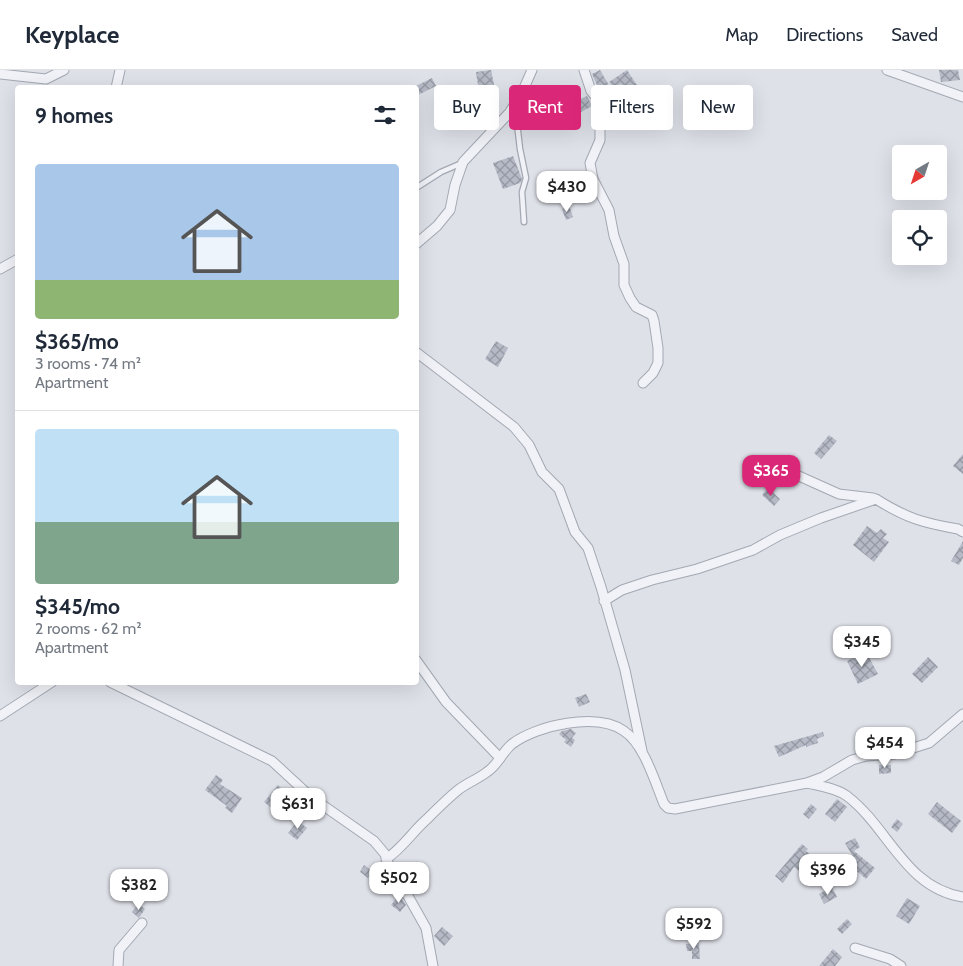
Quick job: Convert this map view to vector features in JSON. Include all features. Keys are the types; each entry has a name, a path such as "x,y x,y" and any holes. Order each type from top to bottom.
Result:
{"street":[{"path":"0,74 46,79 64,70"},
{"path":"117,85 120,70"},
{"path":"525,85 532,70"},
{"path":"584,70 591,91 600,102 600,140 590,163 593,179 609,210 614,236 624,264 624,285 636,307 652,315 654,321 658,363 653,373 643,383"},
{"path":"886,70 963,97"},
{"path":"419,241 437,226 450,210 455,185 463,162 493,132 509,112"},
{"path":"0,269 15,261"},
{"path":"419,354 514,427 529,445 542,472 559,489 575,532 588,548 625,670 642,752 664,804 670,809 806,783 823,777 852,760 866,756 894,754 929,743 963,714"},
{"path":"790,472 839,494 876,499 900,514 924,524 958,529 963,532"},
{"path":"604,600 622,590 644,582 697,569 753,550 780,535 821,518 876,499"},
{"path":"419,664 446,702 500,758"},
{"path":"0,716 47,685"},
{"path":"116,685 272,761 311,797 374,841 386,858 393,877 408,896 426,928 433,966"},
{"path":"386,858 394,853 405,840 458,790 487,772 511,745 523,738 571,722 591,720 606,722 625,731 642,752"},
{"path":"806,783 845,795 858,806 890,847 925,882 942,892 963,897"},
{"path":"118,966 119,950 142,923"},
{"path":"855,948 890,959 901,966"}],"lane":[{"path":"518,130 526,178 522,192 524,222"},
{"path":"419,186 441,172 463,162"}],"building":[{"path":"491,70 494,85 478,85 476,72"},
{"path":"600,70 609,85 597,85 592,74"},
{"path":"627,70 637,85 611,85 609,82"},
{"path":"939,70 958,70 960,80 941,82"},
{"path":"432,78 436,85 419,94 419,85"},
{"path":"587,96 591,107 581,112 581,99"},
{"path":"513,156 522,179 520,183 503,189 493,163"},
{"path":"569,206 573,217 566,220 562,209"},
{"path":"496,341 508,348 498,367 485,359"},
{"path":"829,435 837,441 821,459 814,453"},
{"path":"963,454 963,474 953,466"},
{"path":"768,488 780,499 774,506 762,495"},
{"path":"867,526 877,533 881,529 887,534 883,538 889,542 874,562 853,545"},
{"path":"963,541 963,558 959,565 951,561"},
{"path":"866,652 878,674 858,684 847,661"},
{"path":"928,657 938,667 922,683 912,674"},
{"path":"586,694 590,702 579,707 575,698"},
{"path":"571,729 576,733 572,738 575,740 571,747 564,742 566,740 559,734 562,731"},
{"path":"823,732 824,736 817,739 818,743 806,747 806,745 779,757 774,746"},
{"path":"879,765 891,765 891,773 879,774"},
{"path":"216,775 223,780 220,784 242,798 232,813 225,808 227,806 205,790"},
{"path":"278,785 288,794 274,810 264,802"},
{"path":"837,799 847,807 835,822 825,814"},
{"path":"937,802 961,821 952,833 928,814"},
{"path":"811,804 817,809 809,819 803,814"},
{"path":"897,819 903,824 897,832 891,827"},
{"path":"298,821 307,828 297,840 288,833"},
{"path":"855,838 860,847 854,851 875,868 866,879 852,867 856,862 845,843"},
{"path":"802,844 808,849 806,851 810,854 799,871 794,867 783,883 775,876"},
{"path":"364,865 373,872 368,878 360,872"},
{"path":"832,887 837,897 824,904 819,894"},
{"path":"399,895 406,905 400,912 391,905"},
{"path":"907,898 920,906 909,924 896,916"},
{"path":"138,904 145,909 139,918 132,912"},
{"path":"847,919 852,924 842,934 837,929"},
{"path":"442,927 453,936 444,946 434,936"},
{"path":"699,943 700,959 692,959 692,951 687,951 686,944"},
{"path":"833,949 842,957 835,966 819,966"}]}
